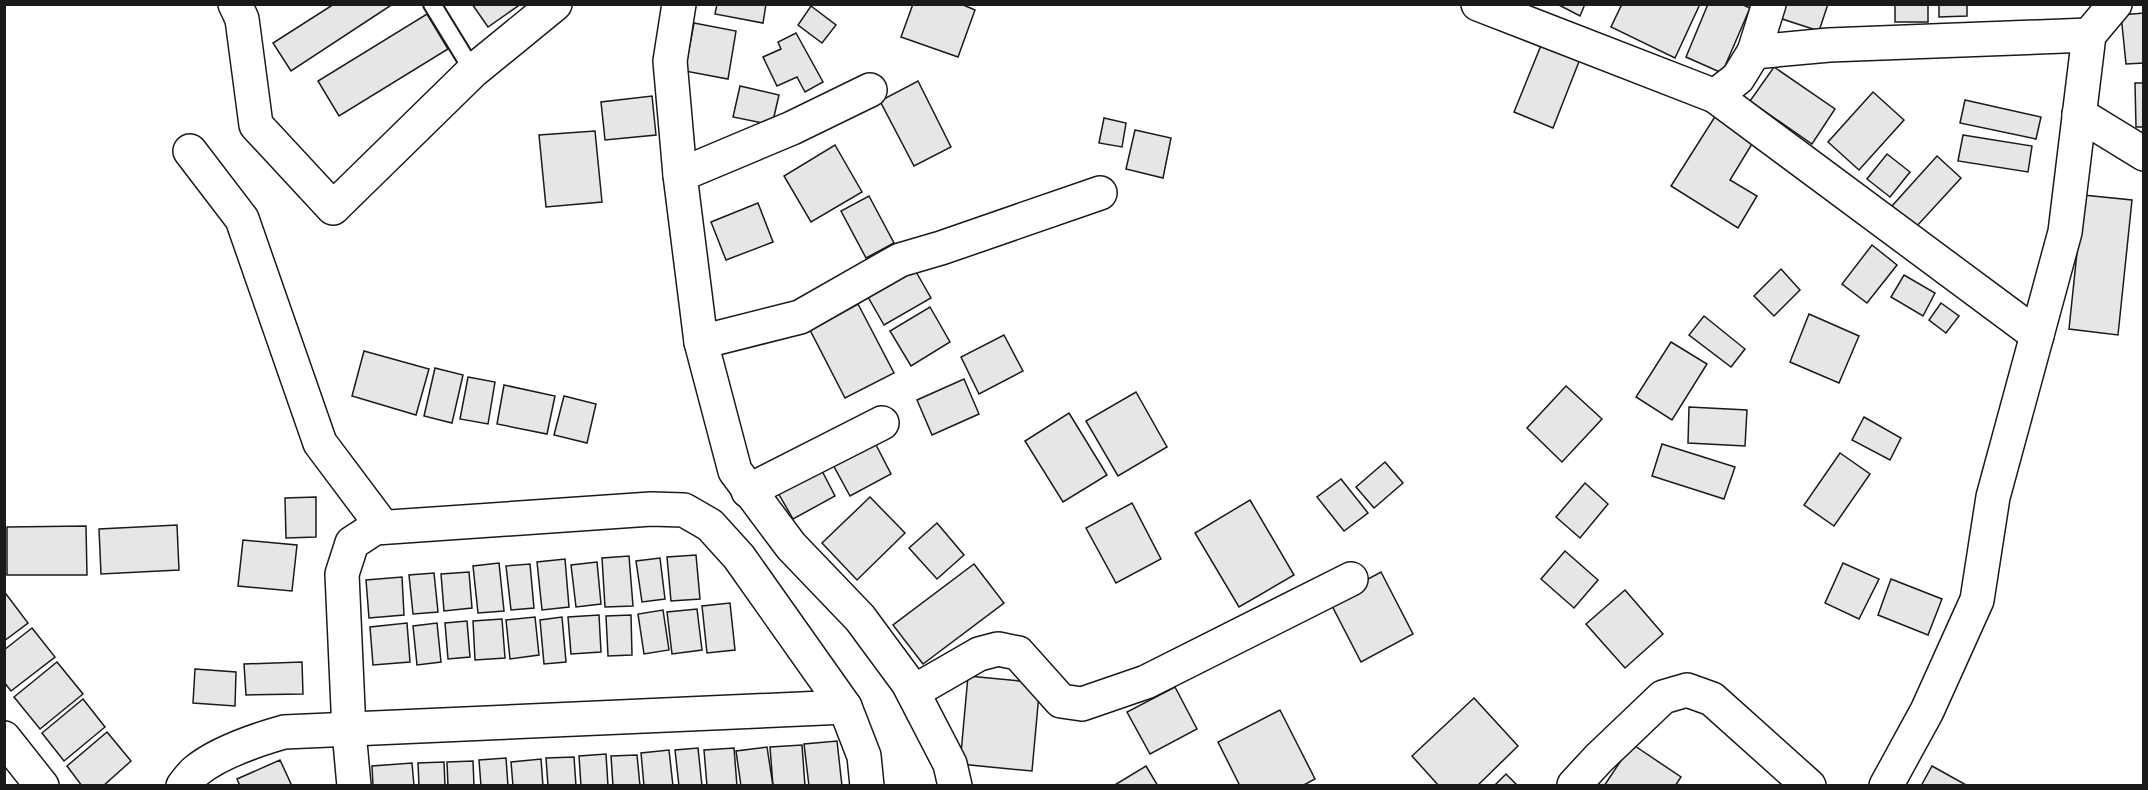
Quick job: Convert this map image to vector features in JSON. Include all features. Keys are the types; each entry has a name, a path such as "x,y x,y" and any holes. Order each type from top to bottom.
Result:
{"street":[{"path":"246,9 256,125 333,208 473,71 555,4"},
{"path":"679,4 670,61 680,175 701,342 735,471 791,546 860,618 908,683 950,764 955,786"},
{"path":"1478,4 1716,96 2037,335"},
{"path":"1716,96 1738,78 1754,52 1769,4"},
{"path":"1886,786 1927,711 1977,600 1993,497 2065,232 2089,35 2115,4"},
{"path":"1754,52 1829,45 2089,35"},
{"path":"680,175 792,128 870,90"},
{"path":"2079,114 2144,154"},
{"path":"190,151 242,219 320,443 382,527"},
{"path":"701,342 800,317 900,260 1100,193"},
{"path":"748,491 882,423"},
{"path":"354,786 349,730 342,574 352,543 375,528 382,527 651,509 684,510 710,525 739,557 845,707 864,756 867,786"},
{"path":"913,692 979,654 998,649 1018,653 1061,700 1082,704 1146,682 1351,579"},
{"path":"1574,785 1662,697 1687,690 1712,699 1809,786"},
{"path":"183,786 196,771 225,754 260,739 284,732 845,707"},
{"path":"4,738 42,786"}],"lane":[{"path":"432,4 473,71"}],"building":[{"path":"334,4 393,4 291,71 273,43"},
{"path":"472,4 517,4 518,6 488,27"},
{"path":"717,4 766,4 763,23 715,14"},
{"path":"913,4 961,4 975,10 958,57 901,37"},
{"path":"1557,4 1585,4 1580,16"},
{"path":"1622,4 1700,4 1675,58 1611,27"},
{"path":"1708,4 1741,4 1750,8 1722,73 1686,57"},
{"path":"1780,4 1828,4 1819,31 1776,17"},
{"path":"1895,4 1928,4 1928,22 1895,22"},
{"path":"1939,4 1967,4 1967,16 1939,17"},
{"path":"811,6 836,25 822,43 798,25"},
{"path":"2144,13 2144,63 2126,64 2121,15"},
{"path":"427,14 448,49 339,116 318,81"},
{"path":"694,23 736,31 728,79 685,71"},
{"path":"796,33 823,82 805,92 797,77 777,86 763,57 781,49 778,42"},
{"path":"1542,43 1580,59 1553,128 1514,112"},
{"path":"1774,67 1835,109 1812,144 1750,101"},
{"path":"918,81 951,147 914,166 880,101"},
{"path":"2135,83 2144,83 2144,127 2136,127"},
{"path":"740,86 779,95 772,125 733,117"},
{"path":"1873,92 1904,120 1859,170 1828,142"},
{"path":"652,96 656,135 605,140 601,102"},
{"path":"1965,100 2041,117 2036,139 1960,123"},
{"path":"1716,115 1755,139 1730,180 1757,196 1738,228 1671,186"},
{"path":"1104,118 1126,123 1122,147 1099,143"},
{"path":"1135,130 1171,138 1163,178 1126,169"},
{"path":"595,131 602,202 546,207 539,135"},
{"path":"1963,135 2032,146 2028,172 1958,161"},
{"path":"835,145 862,192 811,222 784,176"},
{"path":"1887,154 1910,172 1890,197 1867,179"},
{"path":"1937,156 1961,178 1916,227 1892,206"},
{"path":"2083,195 2132,200 2118,335 2069,329"},
{"path":"869,196 894,243 866,258 841,211"},
{"path":"758,203 773,242 726,260 711,222"},
{"path":"1872,245 1897,265 1867,303 1842,284"},
{"path":"1781,269 1800,290 1774,316 1754,296"},
{"path":"915,270 931,298 884,325 868,297"},
{"path":"1904,275 1935,293 1923,316 1891,297"},
{"path":"1941,303 1959,316 1946,333 1929,320"},
{"path":"858,304 894,373 845,398 810,330"},
{"path":"930,307 950,342 911,366 890,331"},
{"path":"1809,314 1859,336 1839,383 1790,362"},
{"path":"1704,316 1745,349 1731,367 1689,335"},
{"path":"1004,335 1023,371 979,394 961,357"},
{"path":"1671,342 1707,364 1672,420 1636,397"},
{"path":"364,351 429,369 416,415 352,396"},
{"path":"435,368 463,375 452,423 424,416"},
{"path":"468,377 495,382 488,424 460,419"},
{"path":"964,379 979,414 932,435 917,400"},
{"path":"504,385 555,396 547,434 497,424"},
{"path":"1566,386 1602,419 1562,462 1527,428"},
{"path":"1136,392 1167,447 1118,476 1086,421"},
{"path":"564,396 596,404 587,443 554,435"},
{"path":"1689,407 1747,410 1745,446 1688,443"},
{"path":"1069,413 1107,475 1063,502 1025,441"},
{"path":"1864,417 1901,438 1890,460 1852,440"},
{"path":"873,439 891,474 850,496 831,461"},
{"path":"1662,444 1735,467 1724,499 1652,476"},
{"path":"1840,453 1870,474 1834,526 1804,505"},
{"path":"1385,462 1403,483 1374,508 1356,487"},
{"path":"820,467 835,496 793,519 777,491"},
{"path":"1341,479 1368,513 1344,531 1317,497"},
{"path":"1585,483 1608,504 1580,538 1556,517"},
{"path":"316,497 316,537 286,538 285,498"},
{"path":"870,497 905,533 857,580 822,543"},
{"path":"1250,500 1294,575 1239,607 1195,533"},
{"path":"1132,503 1161,559 1116,583 1086,528"},
{"path":"937,523 964,555 937,579 909,548"},
{"path":"177,525 179,570 101,574 99,529"},
{"path":"86,526 87,575 7,575 7,527"},
{"path":"243,540 297,545 292,591 238,586"},
{"path":"1565,551 1598,580 1574,608 1541,579"},
{"path":"696,555 700,599 671,601 667,557"},
{"path":"629,556 633,606 605,607 602,558"},
{"path":"660,558 665,599 642,602 636,561"},
{"path":"565,559 569,607 542,610 537,562"},
{"path":"597,562 601,604 576,607 571,565"},
{"path":"499,563 504,611 478,613 473,566"},
{"path":"1843,563 1879,579 1859,619 1825,603"},
{"path":"530,564 534,608 511,610 506,566"},
{"path":"974,564 1004,603 923,664 893,625"},
{"path":"469,572 472,608 444,611 441,574"},
{"path":"1381,572 1413,634 1361,662 1329,600"},
{"path":"434,573 438,612 413,614 409,575"},
{"path":"402,577 404,615 369,618 366,580"},
{"path":"1891,579 1942,599 1928,635 1878,615"},
{"path":"1625,590 1663,634 1625,668 1586,624"},
{"path":"6,594 28,623 4,641 4,595"},
{"path":"730,603 735,650 707,653 702,606"},
{"path":"697,609 702,650 672,654 667,612"},
{"path":"663,610 669,650 644,654 638,614"},
{"path":"599,615 601,652 571,654 568,617"},
{"path":"631,615 632,655 608,656 606,616"},
{"path":"535,617 539,655 510,659 506,620"},
{"path":"562,617 566,662 544,664 540,620"},
{"path":"502,619 505,658 475,660 473,621"},
{"path":"467,621 470,657 448,659 445,623"},
{"path":"407,623 410,662 373,665 370,627"},
{"path":"437,623 441,662 417,665 413,626"},
{"path":"32,628 55,657 11,691 4,682 4,650"},
{"path":"57,662 83,694 40,729 14,697"},
{"path":"302,662 303,694 246,695 244,664"},
{"path":"195,669 236,672 235,706 193,703"},
{"path":"968,676 1040,683 1032,771 960,764"},
{"path":"1175,687 1197,729 1150,754 1127,712"},
{"path":"1474,698 1518,746 1477,786 1439,786 1412,756"},
{"path":"83,699 105,727 64,761 42,733"},
{"path":"1280,710 1315,779 1302,786 1240,786 1218,742"},
{"path":"107,732 131,761 103,786 82,786 67,766"},
{"path":"837,741 842,786 809,786 804,744"},
{"path":"1632,744 1681,777 1675,786 1604,786"},
{"path":"802,745 805,786 773,786 770,747"},
{"path":"767,747 773,786 741,786 736,751"},
{"path":"698,748 702,786 679,786 675,750"},
{"path":"734,748 737,786 707,786 704,750"},
{"path":"669,750 673,786 644,786 641,753"},
{"path":"606,754 608,786 581,786 579,756"},
{"path":"637,755 640,786 613,786 611,756"},
{"path":"574,757 576,786 548,786 546,758"},
{"path":"506,758 508,786 481,786 479,760"},
{"path":"541,759 543,786 513,786 511,762"},
{"path":"280,760 292,786 240,786 237,779"},
{"path":"473,761 474,786 448,786 447,762"},
{"path":"444,762 445,786 419,786 418,763"},
{"path":"412,763 414,786 373,786 372,766"},
{"path":"1146,766 1158,786 1113,786"},
{"path":"1932,766 1968,786 1921,786"},
{"path":"1506,774 1518,786 1494,786"}]}
